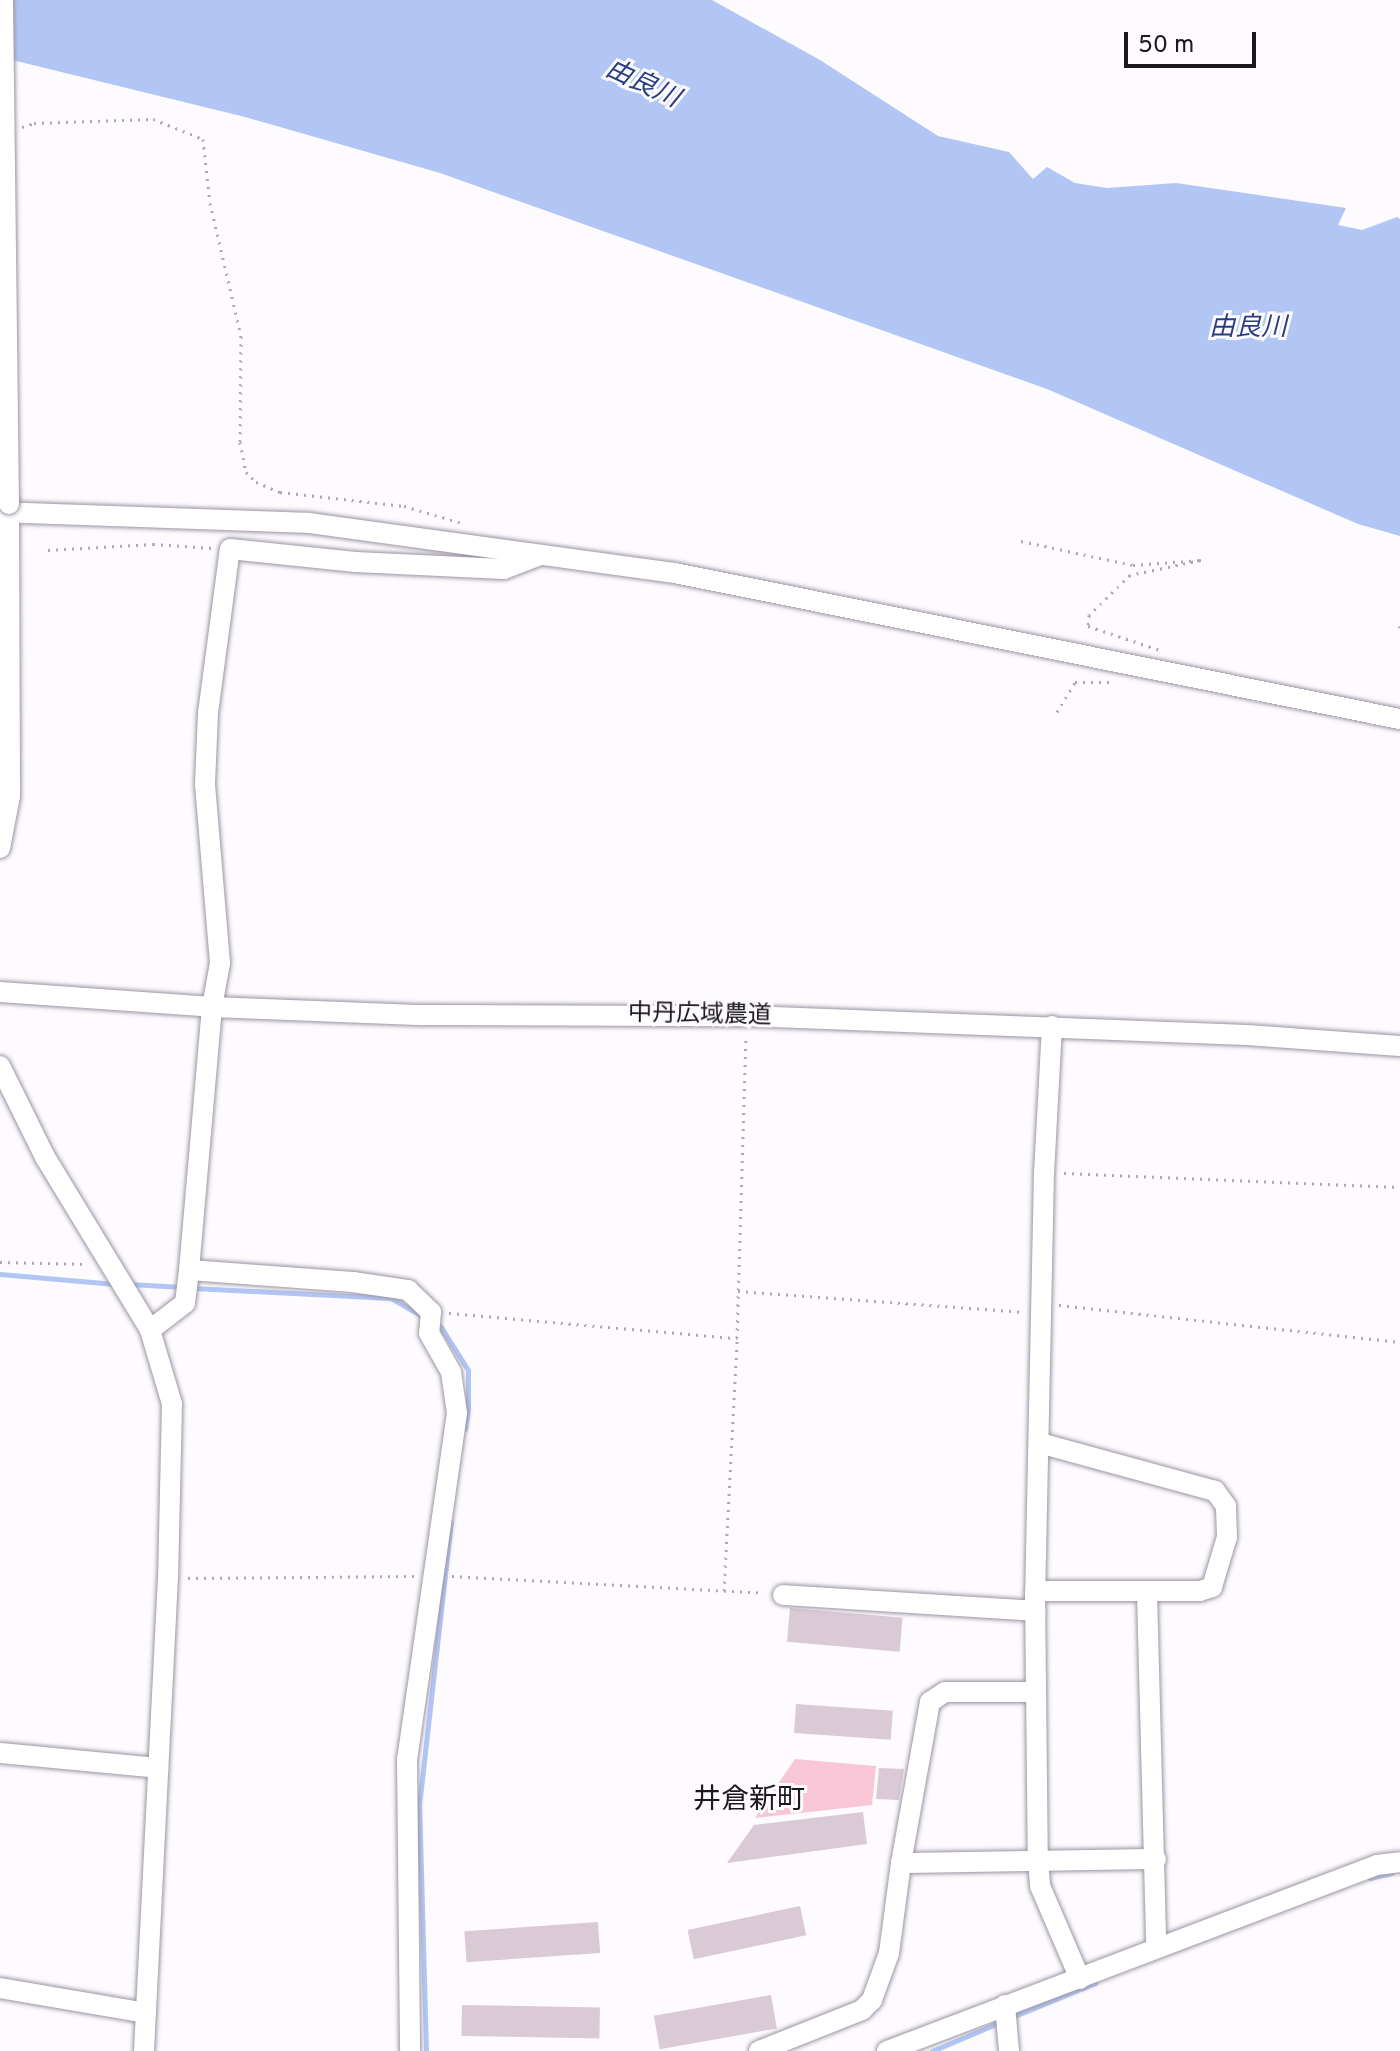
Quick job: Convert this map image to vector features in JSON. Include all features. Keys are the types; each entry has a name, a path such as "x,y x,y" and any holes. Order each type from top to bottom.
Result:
{"street":[{"path":"0,848 10,796 3,0"},
{"path":"6,510 309,523 544,553 675,573 1400,719"},
{"path":"150,1330 185,1303 189,1270 212,1007 220,963 205,784 208,713 230,549 355,562 504,569 544,553"},
{"name":"中丹広域農道","path":"0,992 212,1007 424,1015 747,1016 1052,1026 1400,1046"},
{"path":"1052,1026 1044,1172 1044,1309 1035,1601 1038,1861 1040,1886 1080,1979"},
{"path":"0,1066 45,1157 150,1330 172,1404 168,1577 144,2051"},
{"path":"189,1270 353,1282 408,1290 431,1312 429,1333 451,1372 457,1413 407,1758 410,2051"},
{"path":"783,1595 1035,1601 1200,1591 1212,1587 1227,1537 1226,1506 1222,1496 1040,1443"},
{"path":"1147,1593 1156,1946"},
{"path":"759,2051 862,2010 872,2000 889,1953 901,1863 930,1702 945,1692 1034,1692"},
{"path":"0,1753 158,1768"},
{"path":"901,1863 1156,1859"},
{"path":"887,2051 1080,1979 1156,1946 1377,1865 1400,1862"},
{"path":"0,1988 146,2013"},
{"path":"1005,2005 1009,2051"}],"path":[{"path":"34,123 153,119 203,139 210,203 241,336 240,442 246,472 256,482 280,492 404,506 465,524"},
{"path":"1021,541 1133,565 1201,560 1130,575 1089,615 1088,626 1174,655"},
{"path":"48,550 153,544 230,549"},
{"path":"1057,712 1075,682 1118,683"},
{"path":"724,1591 737,1338 747,1016"},
{"path":"1044,1172 1400,1187"},
{"path":"0,1262 109,1265"},
{"path":"738,1291 1044,1309 1400,1342"},
{"path":"431,1312 737,1338"},
{"path":"168,1577 432,1576 783,1595"}],"shaded area":[{"path":"795,1759 876,1766 872,1805 755,1818"}],"water":[{"name":"由良川","path":"0,0 712,0 820,60 938,136 1009,152 1033,179 1047,167 1075,183 1107,188 1176,183 1346,208 1338,225 1362,230 1397,217 1400,219 1400,536 1358,524 1047,389 440,173 245,117 0,57"}],"building":[{"path":"790,1608 903,1618 900,1652 787,1642"},
{"path":"796,1704 893,1711 891,1740 794,1733"},
{"path":"879,1768 904,1769 899,1800 876,1799"},
{"path":"863,1812 867,1844 727,1863 754,1825"},
{"path":"800,1906 806,1935 694,1959 688,1930"},
{"path":"598,1922 600,1953 466,1962 464,1931"},
{"path":"771,1995 777,2028 660,2049 654,2016"},
{"path":"462,2005 600,2007 599,2038 461,2036"}],"waterway":[{"path":"0,1274 115,1284"},
{"path":"129,1284 183,1287"},
{"path":"193,1288 391,1298 422,1316"},
{"path":"434,1323 441,1327 468,1370 465,1429"},
{"path":"426,2051 419,1806 451,1522"},
{"path":"1370,1878 1391,1873"},
{"path":"1012,2017 1095,1983"},
{"path":"932,2051 1003,2021"}],"district":[{"name":"井倉新町","path":"749,1801"}]}
